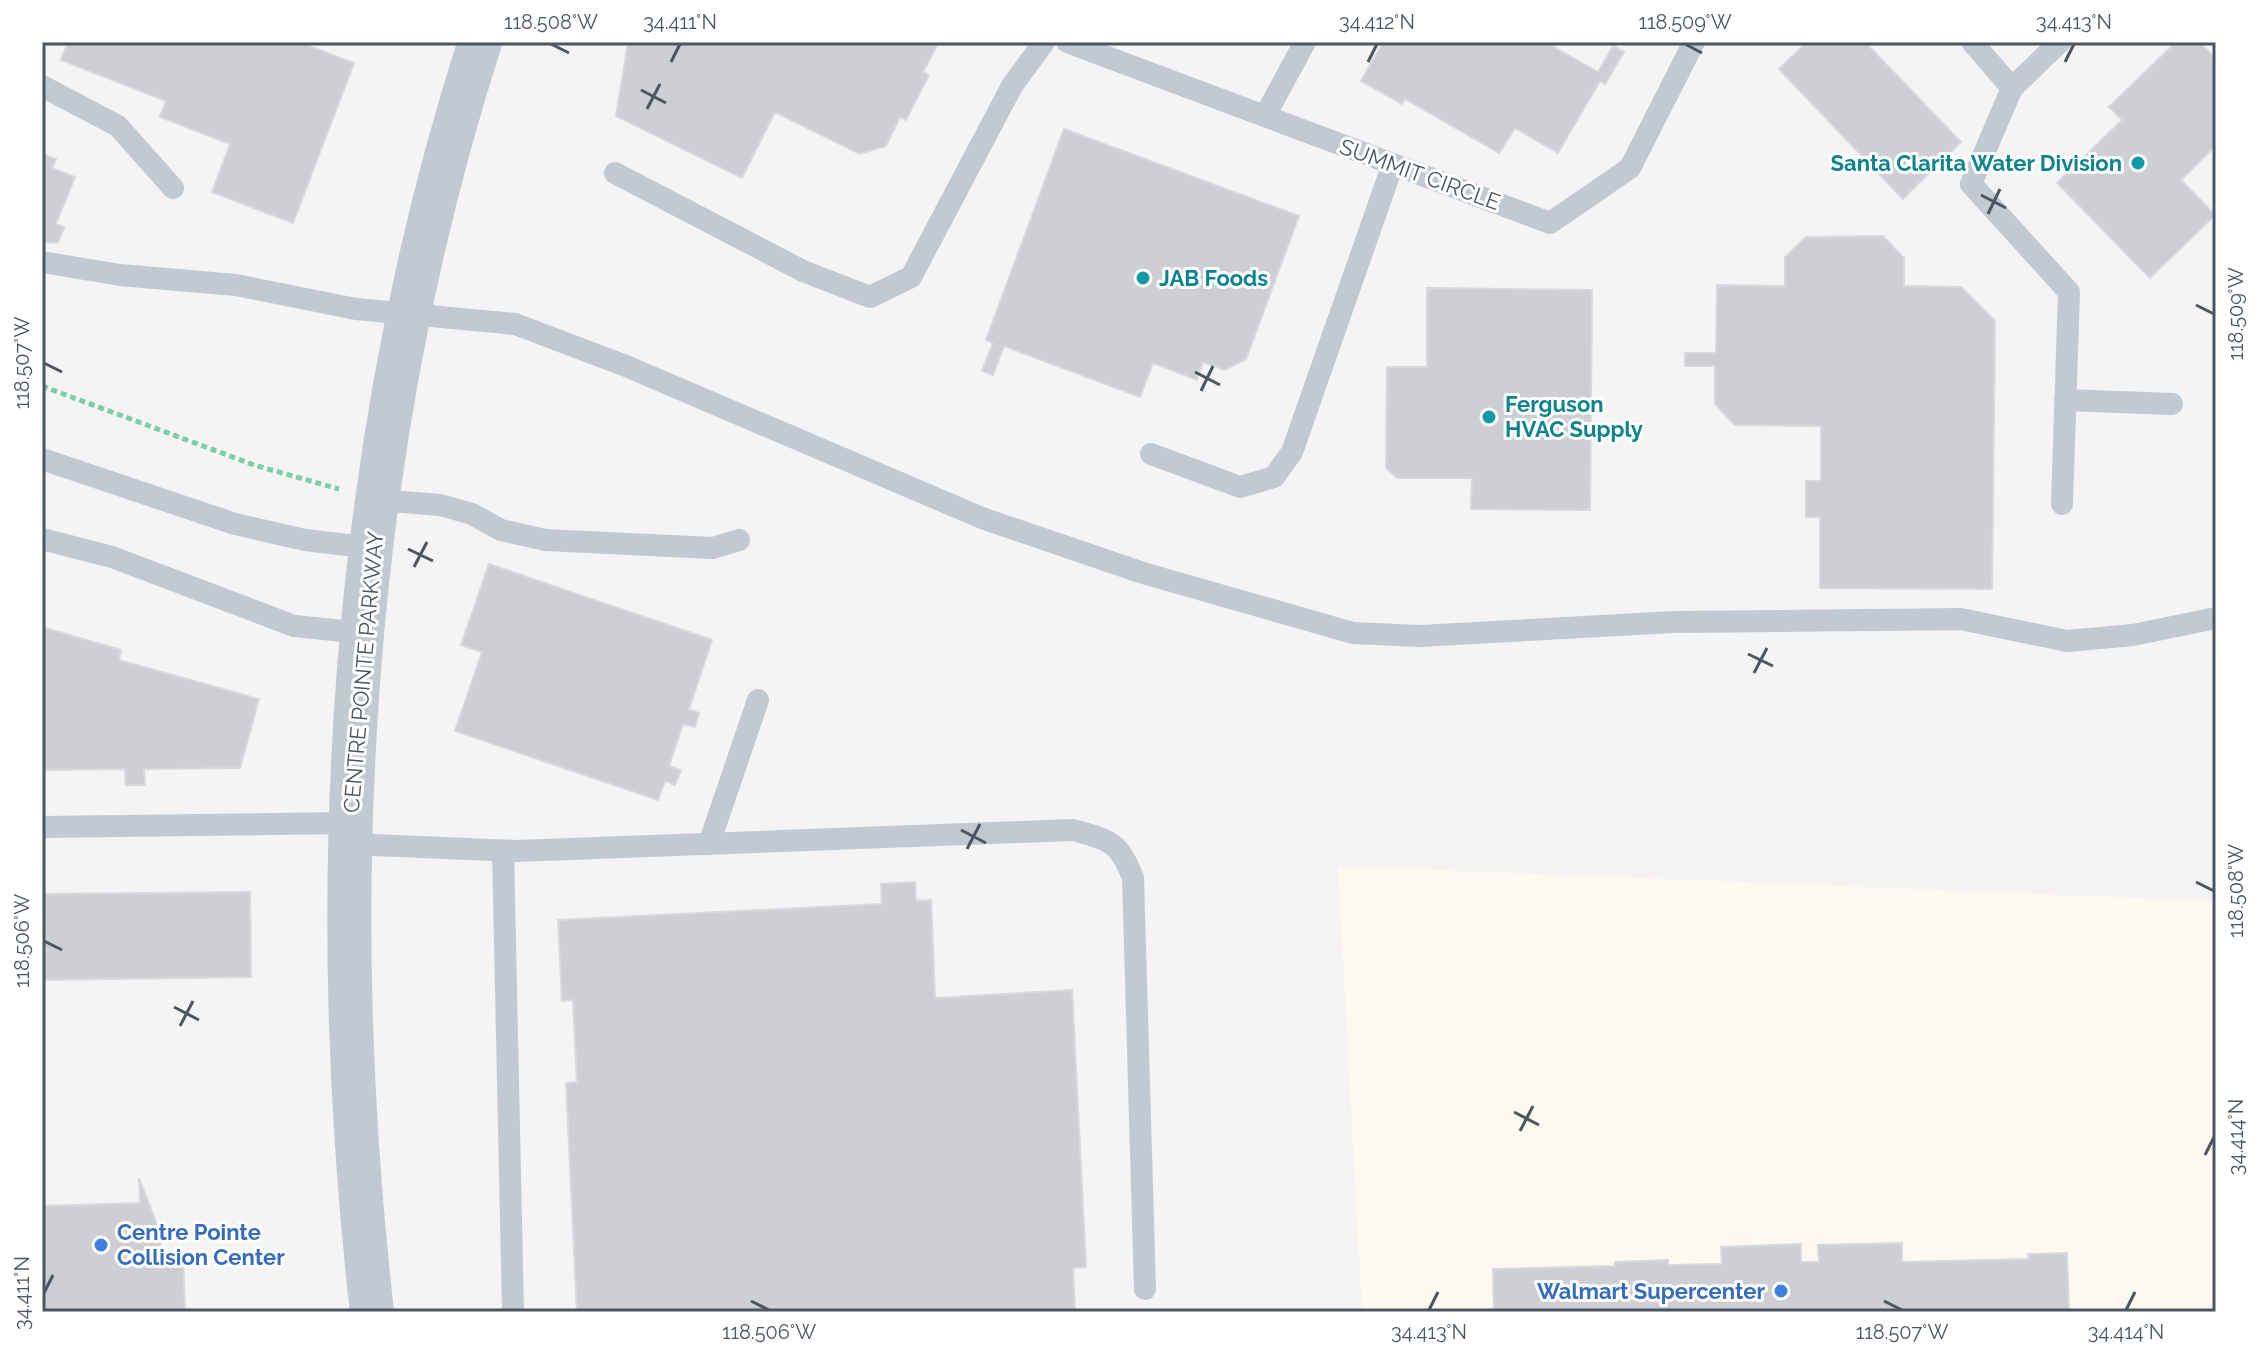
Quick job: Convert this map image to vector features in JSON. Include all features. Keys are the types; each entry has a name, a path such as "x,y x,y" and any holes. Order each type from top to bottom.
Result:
{"street":[{"name":"CENTRE POINTE PARKWAY","path":"372,1312 354,1132 348,978 350,834 363,633 379,500 411,314 434,211 480,42"}],"lane":[{"path":"615,173 803,271 870,297 911,277 1012,86 1044,42"},
{"name":"SUMMIT CIRCLE","path":"1067,42 1550,223 1630,168 1694,42"},
{"path":"1265,116 1305,42"},
{"path":"1972,42 2012,88"},
{"path":"2060,42 2012,88 1971,184 2069,292 2062,504"},
{"path":"42,86 118,126 173,188"},
{"path":"1151,454 1240,487 1274,477 1292,452 1393,164"},
{"path":"42,262 120,275 236,285 356,309 515,324 626,366 982,518 1143,573 1353,633 1420,636 1674,622 1961,619 2067,641 2133,635 2216,618"},
{"path":"2065,400 2172,404"},
{"path":"42,459 235,524 305,540 372,548"},
{"path":"379,500 440,505 472,514 501,530 545,540 713,548 739,540"},
{"path":"42,539 112,557 294,626 363,633"},
{"path":"709,844 758,700"},
{"path":"42,827 350,834 503,851 1073,830 1102,838 1123,852 1133,878 1145,1289"},
{"path":"503,851 513,1312"}],"path":[{"path":"42,386 254,465 379,500"}],"shaded area":[{"path":"1338,866 2216,901 2216,1312 1362,1312"}],"building":[{"path":"62,42 299,42 354,63 293,223 212,192 230,144 160,117 166,101 61,60 67,44"},
{"path":"628,42 938,44 923,72 929,75 906,120 900,117 886,146 860,154 775,112 742,178 616,116"},
{"path":"1383,42 1545,42 1598,72 1613,46 1624,52 1605,84 1600,81 1558,153 1515,128 1499,153 1405,99 1402,104 1361,81"},
{"path":"1807,42 1865,42 1961,142 1903,199 1779,69"},
{"name":"Santa Clarita Water Division","path":"2176,42 2199,42 2216,59 2216,145 2181,180 2215,215 2150,278 2057,183 2122,120 2109,107"},
{"name":"JAB Foods","path":"1064,129 1299,216 1246,359 1225,370 1203,362 1197,380 1153,363 1140,397 1004,346 993,375 982,371 993,343 986,340"},
{"path":"42,154 56,159 52,168 75,177 56,224 64,227 58,243 42,242"},
{"path":"1883,236 1904,258 1904,286 1961,287 1995,321 1992,589 1820,588 1820,517 1806,517 1806,481 1821,481 1821,426 1735,425 1715,404 1715,366 1685,366 1685,353 1716,353 1717,285 1785,286 1785,257 1806,237"},
{"name":"Ferguson HVAC Supply","path":"1427,288 1592,290 1590,510 1471,509 1472,478 1397,478 1386,468 1387,367 1427,367"},
{"path":"489,564 712,640 689,709 699,713 695,727 683,724 669,766 681,770 675,785 665,781 658,800 455,731 482,652 461,645"},
{"path":"42,627 121,650 119,660 259,699 240,768 144,769 145,785 126,785 125,769 42,770"},
{"path":"915,882 916,901 931,900 935,998 1072,990 1086,1267 1073,1268 1075,1312 577,1312 566,1083 577,1082 573,1000 562,1001 558,920 882,904 881,884"},
{"path":"250,892 251,977 42,980 42,894"},
{"name":"Centre Pointe Collision Center","path":"139,1178 161,1235 159,1259 183,1257 185,1312 42,1312 42,1206 140,1203"},
{"name":"Walmart Supercenter","path":"1902,1243 1902,1262 2029,1259 2028,1254 2067,1253 2069,1312 1494,1312 1493,1269 1615,1266 1615,1262 1668,1260 1668,1265 1722,1264 1721,1247 1801,1244 1801,1262 1819,1262 1818,1245"}],"place":[{"name":"Santa Clarita Water Division","path":"2138,163"},
{"name":"JAB Foods","path":"1143,278"},
{"name":"Ferguson HVAC Supply","path":"1489,417"},
{"name":"Centre Pointe Collision Center","path":"101,1245"},
{"name":"Walmart Supercenter","path":"1781,1291"}]}
